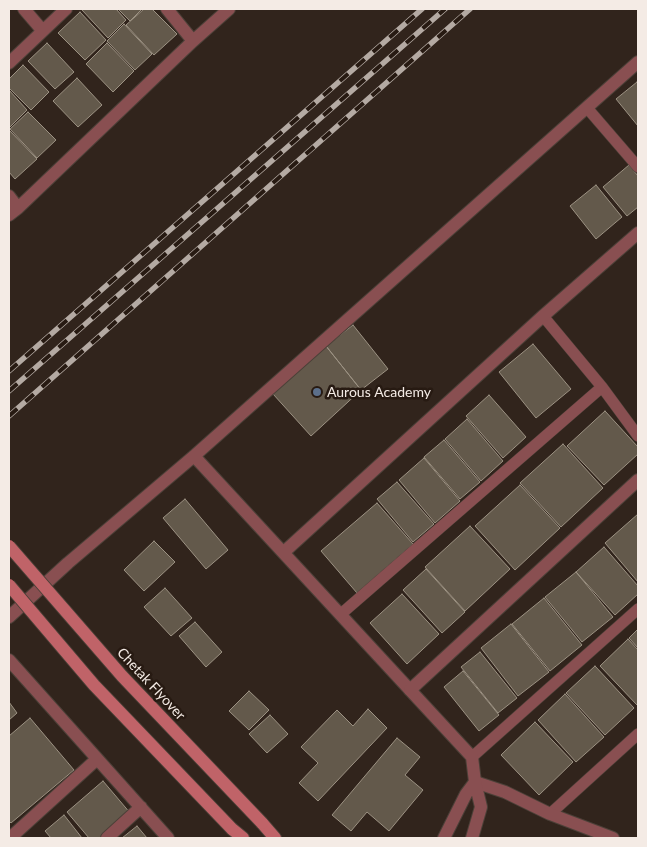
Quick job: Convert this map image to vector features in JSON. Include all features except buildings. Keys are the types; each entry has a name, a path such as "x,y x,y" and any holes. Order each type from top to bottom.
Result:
{"main road":[{"name":"Chetak Flyover","path":"9,546 122,676 275,838"},
{"path":"9,585 94,685 232,829 243,838"}],"street":[{"path":"24,9 42,30"},
{"path":"9,63 66,9"},
{"path":"167,9 193,40"},
{"path":"9,196 14,212 193,40 229,9"},
{"path":"9,617 68,563 194,456 588,109 638,62"},
{"path":"284,552 638,232"},
{"path":"194,456 472,756 475,782 482,808 472,838"},
{"path":"410,690 638,480"},
{"path":"9,660 168,838"},
{"path":"10,838 97,759"},
{"path":"475,782 505,792 550,814 613,838"},
{"path":"444,838 466,794 475,782"},
{"path":"107,838 141,807"}],"lane":[{"path":"588,109 638,167"},
{"path":"543,316 602,387 638,436"},
{"path":"341,614 602,387"},
{"path":"472,756 638,609"},
{"path":"550,814 638,734"}],"railway":[{"path":"9,371 422,9"},
{"path":"9,391 445,9"},
{"path":"9,416 470,9"}],"place":[{"name":"Aurous Academy","path":"317,392"}]}
